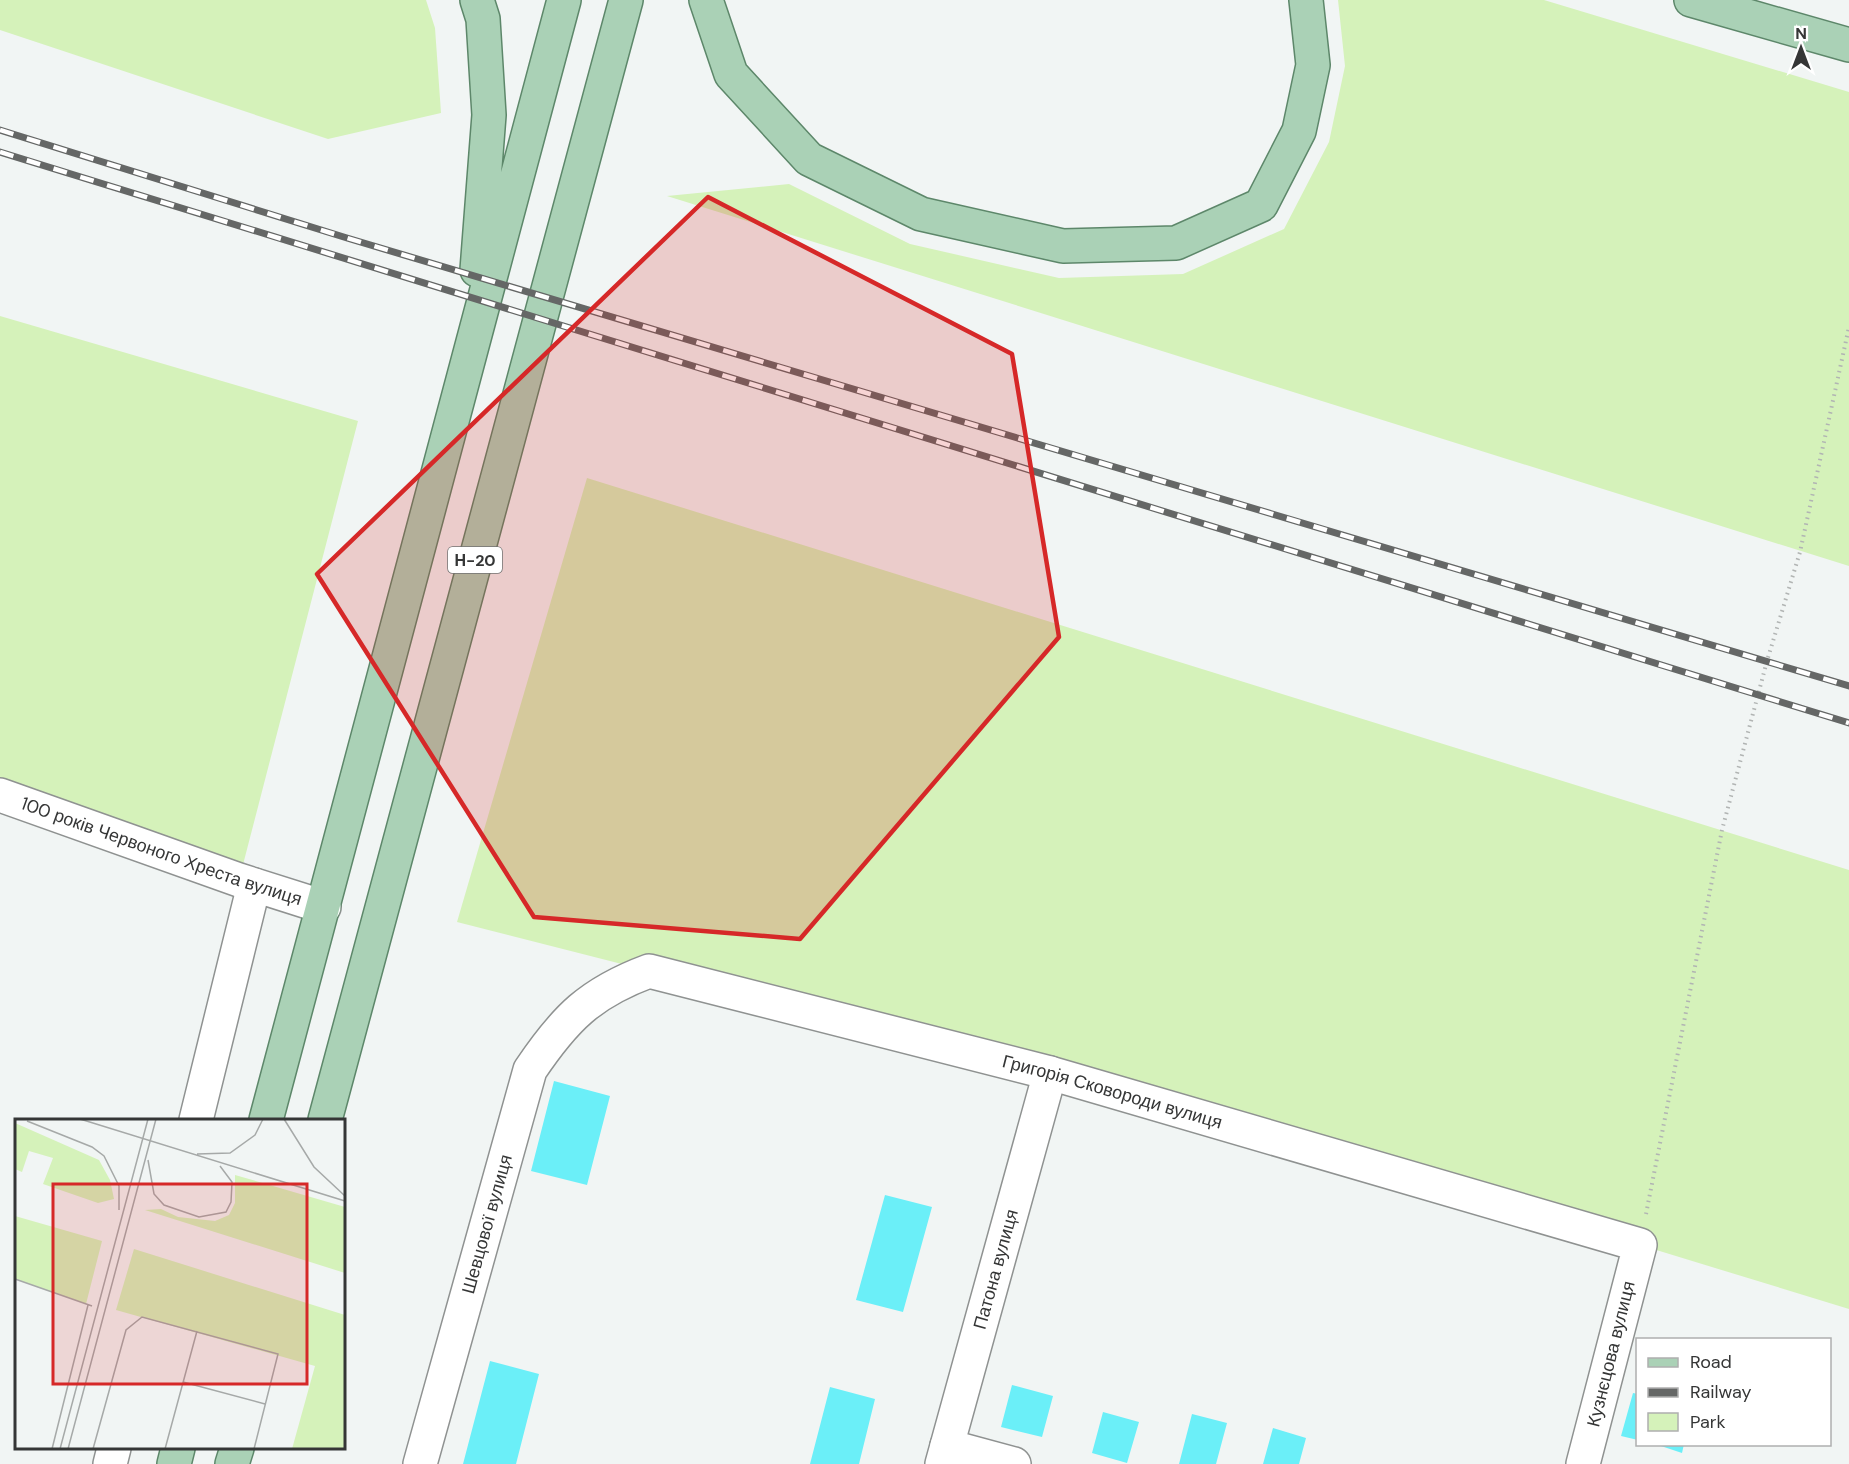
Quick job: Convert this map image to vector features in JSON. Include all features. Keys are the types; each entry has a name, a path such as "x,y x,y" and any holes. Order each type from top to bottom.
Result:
{"main road":[{"path":"470,355 489,115 483,19 477,0"},
{"path":"267,1119 564,0"},
{"name":"Н-20","path":"325,1119 626,0"},
{"path":"706,0 731,74 809,159 921,214 1063,246 1176,243 1261,205 1299,131 1313,64 1306,0"},
{"path":"1691,0 1849,45"},
{"path":"174,1464 178,1449"},
{"path":"232,1464 237,1449"}],"street":[{"name":"100 років Червоного Хреста вулиця","path":"0,795 254,885 324,907"},
{"path":"195,1119 254,885"},
{"name":"Григорія Сковороди вулиця","path":"587,1004 614,984 650,971 1050,1073 1640,1245"},
{"name":"Шевцової вулиця","path":"420,1464 530,1070 555,1033 587,1004"},
{"name":"Патона вулиця","path":"944,1455 1050,1073"},
{"name":"Кузнєцова вулиця","path":"1583,1464 1640,1245"},
{"path":"110,1464 114,1449"},
{"path":"944,1455 1014,1464"}],"path":[{"path":"1640,1245 1722,830 1767,661 1800,552 1849,327"}],"highlighted area":[{"path":"708,197 1012,354 1059,637 800,939 534,917 317,574"}],"green space":[{"path":"0,0 426,0 435,28 441,113 328,139 0,30"},
{"path":"1338,0 1544,0 1849,92 1849,566 667,196 789,184 910,244 1059,278 1183,274 1284,229 1329,142 1345,66"},
{"path":"0,316 358,421 239,880 0,795"},
{"path":"587,478 1849,870 1849,1309 1640,1245 1050,1073 457,922"}],"building":[{"path":"554,1081 610,1096 587,1185 531,1171"},
{"path":"885,1195 932,1207 903,1312 856,1300"},
{"path":"490,1361 539,1374 516,1464 463,1464"},
{"path":"1012,1385 1053,1396 1042,1437 1001,1427"},
{"path":"830,1387 875,1399 859,1464 810,1464"},
{"path":"1633,1393 1636,1394 1636,1440 1621,1436"},
{"path":"1103,1412 1139,1422 1127,1463 1092,1453"},
{"path":"1192,1414 1227,1423 1216,1464 1179,1464"},
{"path":"1273,1428 1306,1438 1299,1464 1263,1464"},
{"path":"1661,1446 1684,1446 1682,1453"}],"railway":[{"path":"0,130 347,238 1849,686"},
{"path":"0,152 1849,723"}]}
